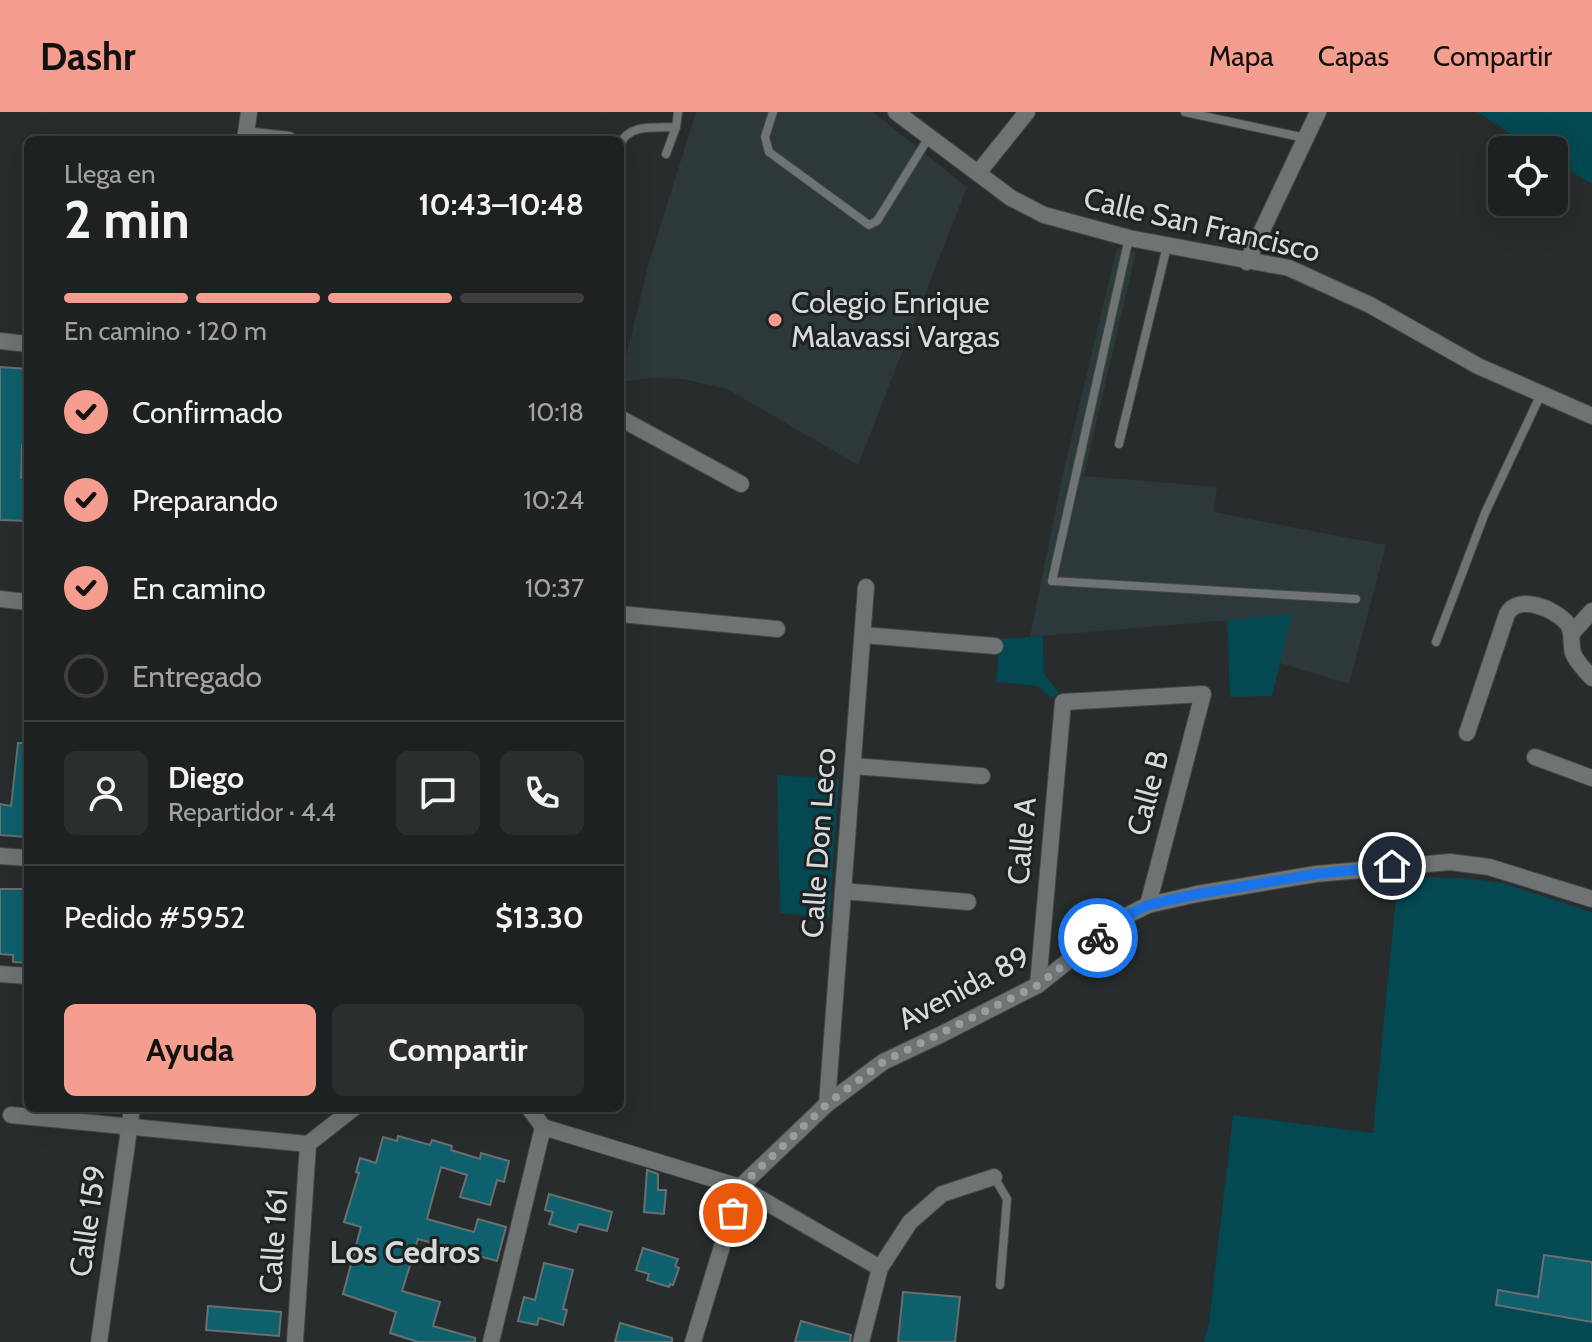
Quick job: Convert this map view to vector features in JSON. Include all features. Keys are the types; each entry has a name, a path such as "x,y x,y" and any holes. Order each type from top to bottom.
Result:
{"street":[{"name":"Calle San Francisco","path":"896,112 1011,198 1044,215 1129,238 1289,268 1370,305 1478,366 1592,416"},
{"path":"978,173 1027,112"},
{"path":"1247,262 1318,112"},
{"path":"244,113 246,136"},
{"path":"0,341 24,344"},
{"path":"624,420 741,484"},
{"name":"Calle Don Leco","path":"827,1104 866,587"},
{"path":"0,599 24,602"},
{"path":"1467,733 1511,607 1518,603 1539,607 1568,624 1574,655 1592,678"},
{"path":"1572,633 1592,611"},
{"path":"624,614 777,629"},
{"path":"863,635 995,646"},
{"name":"Calle A","path":"1038,985 1063,702 1203,694"},
{"name":"Calle B","path":"1148,905 1203,694"},
{"path":"1535,757 1592,778"},
{"path":"853,766 982,776"},
{"path":"0,856 24,858"},
{"name":"Avenida 89","path":"740,1187 827,1104 883,1062 1038,985 1122,918 1148,905 1316,874 1450,862 1489,867 1592,899"},
{"path":"843,891 968,902"},
{"path":"0,974 24,976"},
{"name":"Calle 159","path":"99,1342 131,1112"},
{"path":"11,1115 129,1129 308,1144 349,1112"},
{"path":"532,1112 543,1127 740,1187 880,1268"},
{"path":"491,1342 543,1127"},
{"name":"Calle 161","path":"295,1342 308,1144"},
{"path":"861,1342 880,1268 910,1222 942,1194 994,1177"},
{"path":"693,1342 740,1187"}],"lane":[{"path":"666,154 678,112"},
{"path":"773,112 765,137 769,152 869,225 877,221 929,137"},
{"path":"1185,112 1305,138"},
{"path":"624,136 635,129 676,127"},
{"path":"1129,238 1052,581 1356,599"},
{"path":"1119,444 1167,246"},
{"path":"1436,642 1485,513 1541,394"},
{"path":"994,1177 1007,1199 1000,1285"}],"shaded area":[{"name":"Colegio Enrique Malavassi Vargas","path":"696,112 873,112 967,187 858,465 727,389 683,379 624,381 624,365 649,262"},
{"path":"1477,112 1592,112 1592,184 1568,170 1568,136 1514,136"},
{"path":"1117,248 1136,252 1084,476 1217,487 1214,512 1386,545 1349,684 1280,663 1291,615 1030,637 1064,469"},
{"path":"1292,614 1272,696 1230,697 1227,620"},
{"path":"1043,636 1044,674 1059,693 1051,698 1038,686 996,682 1000,639"},
{"path":"777,775 839,779 829,918 780,913"},
{"path":"1398,877 1463,878 1502,883 1592,912 1592,1342 1204,1342 1209,1323 1233,1115 1373,1133"}],"building":[{"path":"0,367 24,369 21,478 24,478 24,521 0,520"},
{"path":"18,743 24,743 24,837 0,835 0,804 11,806"},
{"path":"0,889 24,889 24,963 13,962 13,955 0,954"},
{"path":"398,1136 430,1145 432,1140 480,1159 481,1153 509,1161 504,1182 497,1180 490,1205 460,1197 467,1175 441,1167 427,1219 474,1232 478,1219 506,1227 497,1261 418,1239 402,1291 440,1302 433,1326 475,1338 475,1342 418,1342 390,1333 396,1312 343,1294 361,1227 344,1222 359,1173 356,1172 360,1158 376,1163 383,1137 397,1141"},
{"path":"647,1170 658,1174 658,1190 666,1190 664,1214 644,1212"},
{"path":"549,1194 612,1212 607,1231 579,1224 576,1232 549,1224 553,1212 545,1210"},
{"path":"643,1248 678,1259 675,1266 679,1268 673,1285 669,1287 647,1280 649,1274 636,1270"},
{"path":"1544,1255 1592,1262 1592,1322 1496,1305 1498,1290 1538,1297"},
{"path":"544,1263 573,1270 563,1309 567,1310 563,1325 539,1318 537,1325 518,1321 524,1297 535,1300"},
{"path":"903,1292 960,1297 955,1342 898,1342"},
{"path":"208,1306 281,1312 279,1336 206,1330"},
{"path":"801,1321 851,1335 850,1342 795,1342"},
{"path":"620,1323 672,1338 672,1342 615,1342"}],"way so far":[{"path":"733,1213 740,1187 827,1104 883,1062 1038,985 1098,938"}],"place":[{"name":"Colegio Enrique Malavassi Vargas","path":"775,320"}],"district":[{"name":"Los Cedros","path":"405,1252"}],"route":[{"path":"1098,938 1122,918 1148,905 1316,874 1392,866"}]}
